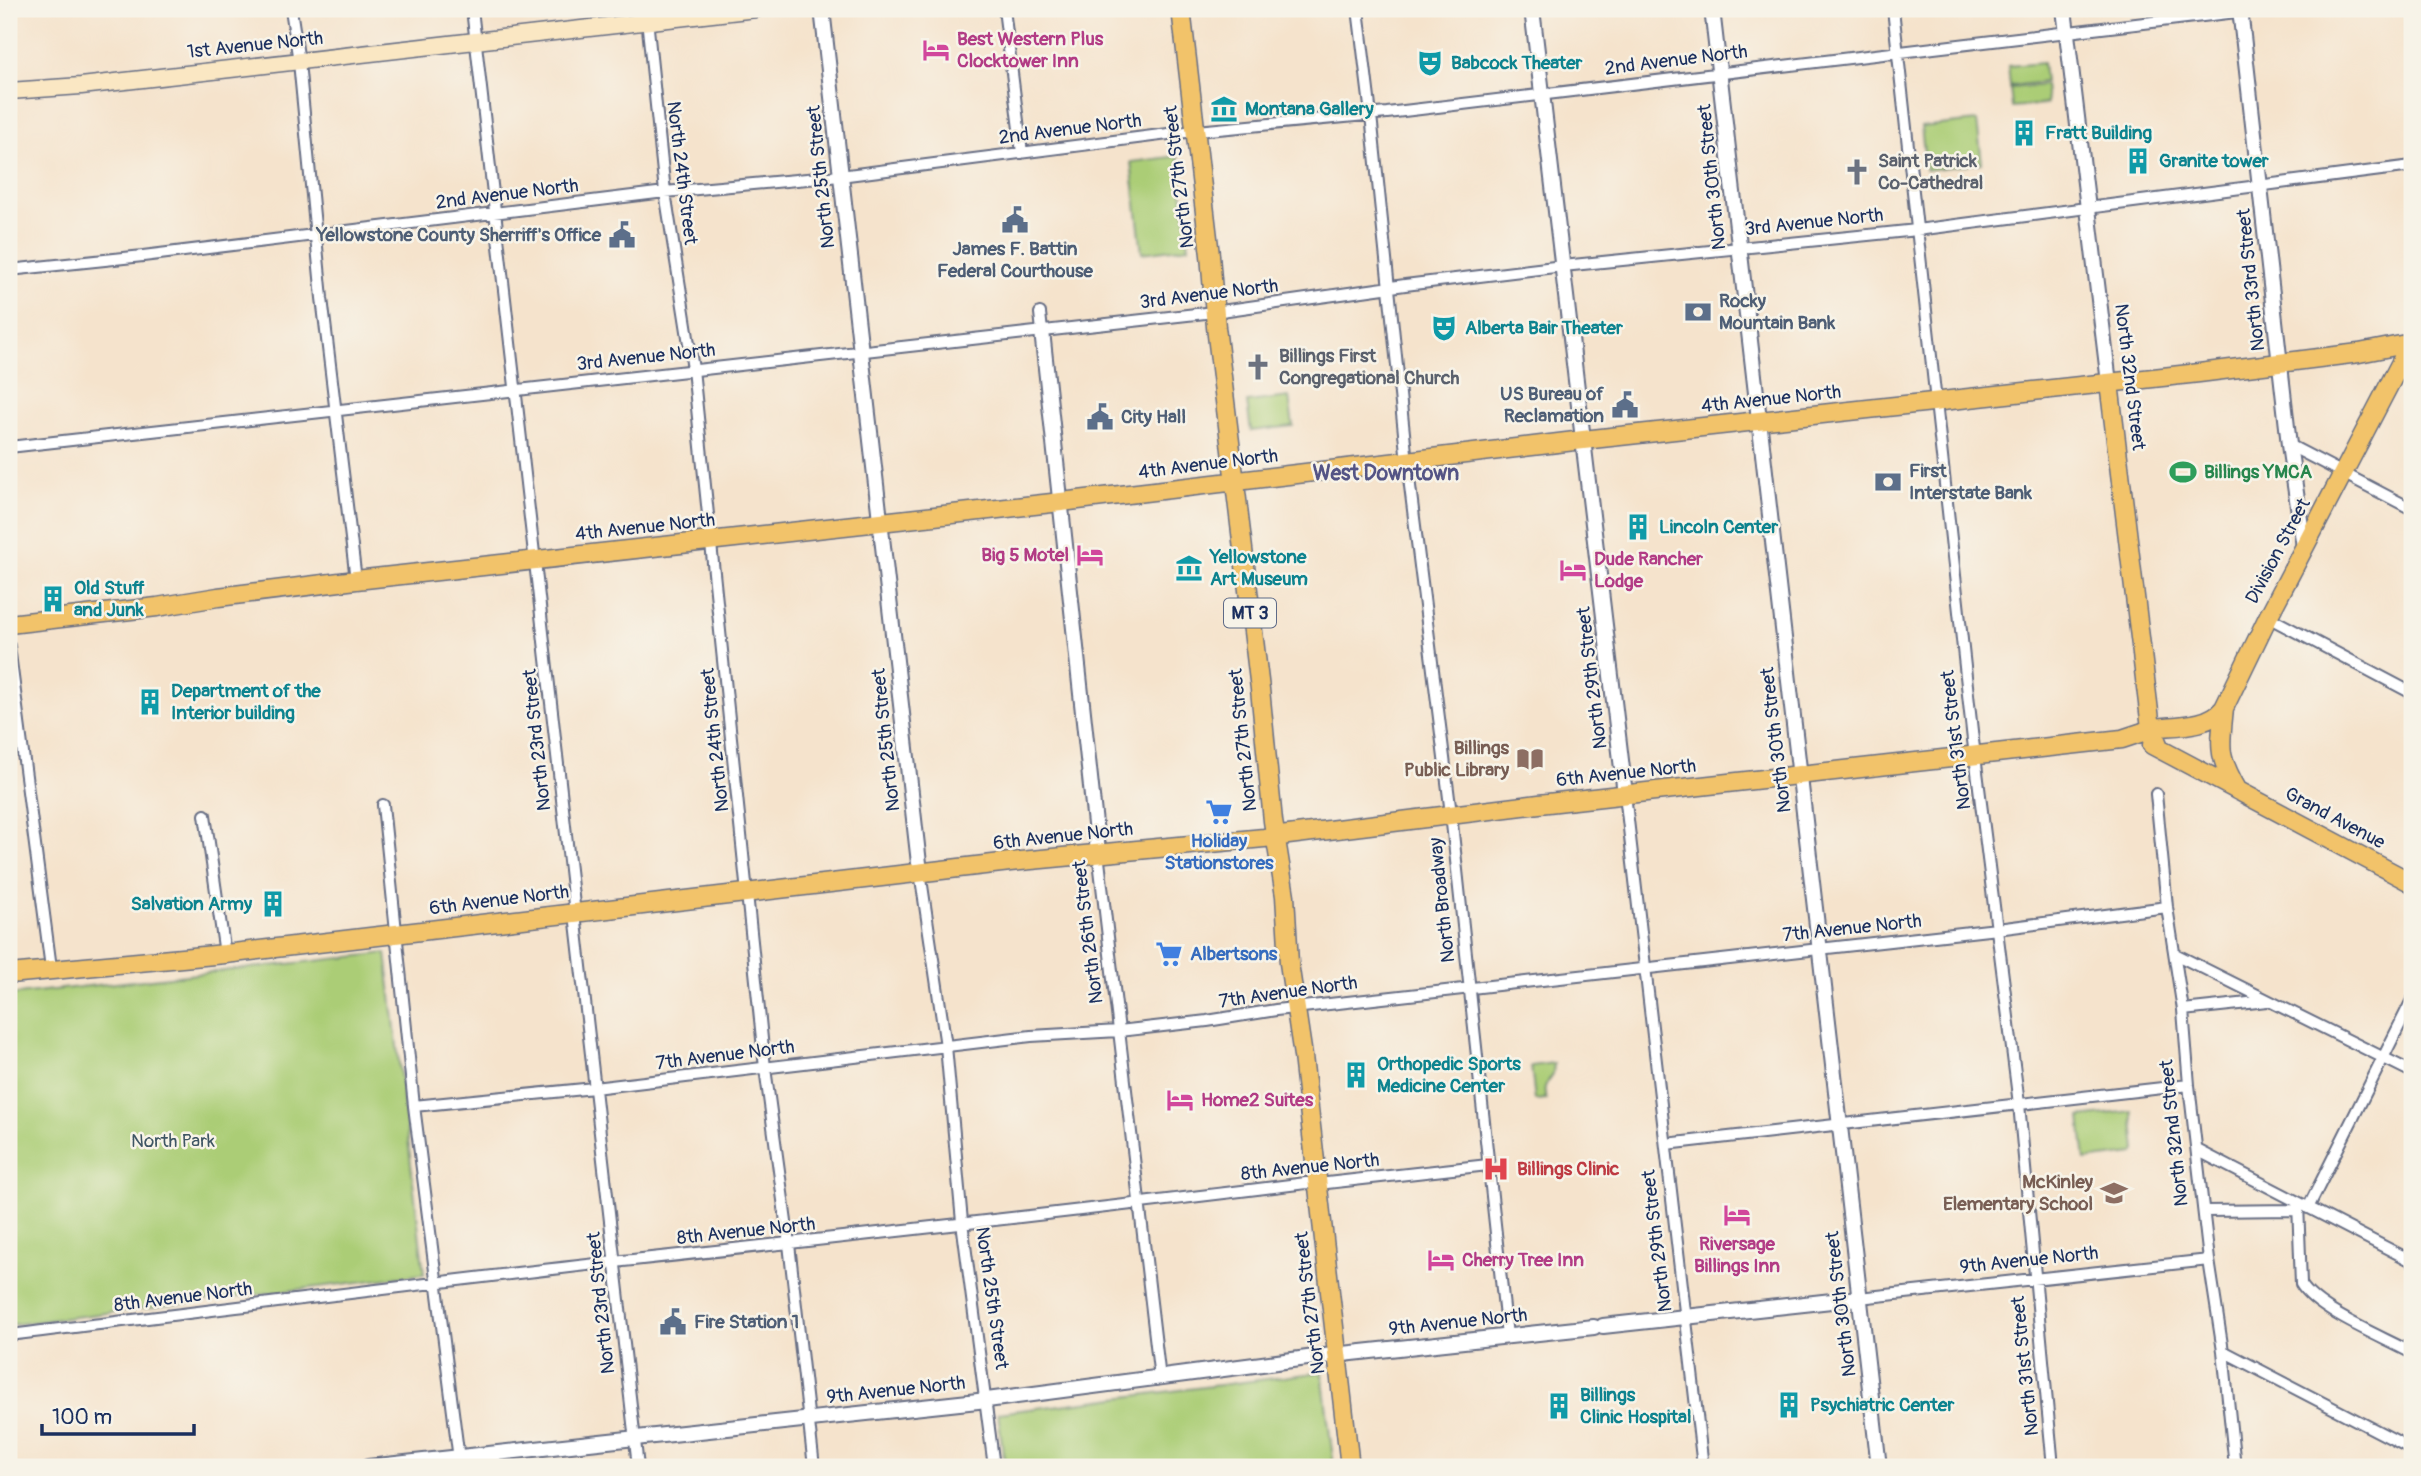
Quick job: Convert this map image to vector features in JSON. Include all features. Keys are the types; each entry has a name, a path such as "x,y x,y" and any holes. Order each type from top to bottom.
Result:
{"main road":[{"name":"1st Avenue North","path":"9,91 81,86 476,41 646,15 756,9"},
{"name":"North 27th Street","path":"1181,9 1214,312 1285,896 1295,1008 1303,1056 1350,1467"},
{"name":"4th Avenue North","path":"9,624 356,580 2109,383 2359,353 2412,342"},
{"name":"Division Street","path":"2238,791 2223,765 2220,748 2224,708 2267,617 2412,342"},
{"name":"North 32nd Street","path":"2109,383 2151,728 2160,749"},
{"name":"6th Avenue North","path":"9,974 51,968 225,954 920,872 1276,836 2122,739 2151,728 2208,722 2217,717 2224,708"},
{"name":"6th Avenue North","path":"2122,739 2150,744 2238,791"},
{"name":"Grand Avenue","path":"2238,791 2412,883"}],"street":[{"path":"291,9 356,580"},
{"name":"North 23rd Street","path":"471,9 638,1467"},
{"name":"North 25th Street","path":"822,9 920,872 946,1046 962,1222 994,1467"},
{"path":"1004,9 1022,153"},
{"name":"North Broadway","path":"1358,9 1407,462 1451,814 1507,1336"},
{"name":"North 29th Street","path":"1532,9 1703,1467"},
{"name":"North 30th Street","path":"1712,9 1879,1467"},
{"name":"North 31st Street","path":"1893,9 1975,756 2019,1104 2053,1467"},
{"name":"North 32nd Street","path":"2063,9 2109,383"},
{"name":"2nd Avenue North","path":"9,270 143,257 317,233 666,192 840,176 1195,132 1371,115 1898,54 2262,9"},
{"name":"North 33rd Street","path":"2241,10 2279,363 2304,547"},
{"name":"North 24th Street","path":"646,15 666,192 693,369 765,1068 789,1244 814,1467"},
{"name":"3rd Avenue North","path":"9,447 1214,312 1563,266 1917,230 2412,166"},
{"name":"North 26th Street","path":"1040,313 1098,852 1160,1379"},
{"path":"2289,445 2412,509"},
{"path":"2267,617 2412,693"},
{"path":"9,646 51,968"},
{"name":"North 32nd Street","path":"2156,794 2167,907 2183,1010 2209,1261 2223,1351 2235,1467"},
{"path":"383,805 394,934 459,1463"},
{"path":"205,815 225,954"},
{"name":"7th Avenue North","path":"414,1106 594,1088 1031,1036 1119,1031 1295,1008 1997,929 2167,907"},
{"path":"2175,954 2412,1072"},
{"path":"2412,1000 2301,1207 2301,1284 2306,1292 2339,1314 2412,1353"},
{"path":"2183,1010 2269,1001"},
{"path":"1666,1144 2189,1085"},
{"path":"2197,1150 2301,1207 2412,1261"},
{"name":"8th Avenue North","path":"9,1335 962,1222 1488,1165"},
{"path":"2204,1211 2301,1207"},
{"name":"9th Avenue North","path":"368,1467 459,1463 635,1439 987,1400 1507,1336 2209,1261"},
{"path":"2223,1351 2412,1449"}],"green space":[{"path":"2043,63 2045,82 2010,86 2008,66"},
{"path":"2045,85 2047,104 2012,107 2010,88"},
{"path":"1977,121 1982,163 1926,170 1921,127"},
{"path":"1178,156 1189,247 1142,253 1131,162"},
{"path":"1289,397 1293,426 1251,431 1247,402"},
{"name":"North Park","path":"386,953 424,1274 9,1325 9,995"},
{"path":"1554,1063 1553,1074 1545,1088 1546,1099 1535,1100 1531,1066"},
{"path":"2132,1111 2136,1150 2134,1154 2085,1160 2080,1117"},
{"path":"1322,1372 1334,1467 1005,1467 998,1413"}],"place":[{"name":"Best Western Plus Clocktower Inn","path":"936,50"},
{"name":"Babcock Theater","path":"1430,63"},
{"name":"Montana Gallery","path":"1224,109"},
{"name":"Fratt Building","path":"2024,133"},
{"name":"Granite tower","path":"2138,161"},
{"name":"Saint Patrick Co-Cathedral","path":"1857,172"},
{"name":"James F. Battin Federal Courthouse","path":"1015,220"},
{"name":"Yellowstone County Sherriff's Office","path":"622,235"},
{"name":"Rocky Mountain Bank","path":"1698,312"},
{"name":"Alberta Bair Theater","path":"1444,328"},
{"name":"Billings First Congregational Church","path":"1258,367"},
{"name":"US Bureau of Reclamation","path":"1625,405"},
{"name":"City Hall","path":"1100,417"},
{"name":"Billings YMCA","path":"2183,472"},
{"name":"First Interstate Bank","path":"1888,482"},
{"name":"Lincoln Center","path":"1638,527"},
{"name":"Big 5 Motel","path":"1090,555"},
{"name":"Yellowstone Art Museum","path":"1189,568"},
{"name":"Dude Rancher Lodge","path":"1573,570"},
{"name":"Old Stuff and Junk","path":"53,599"},
{"name":"Department of the Interior building","path":"150,702"},
{"name":"Billings Public Library","path":"1530,759"},
{"name":"Holiday Stationstores","path":"1219,812"},
{"name":"Salvation Army","path":"273,904"},
{"name":"Albertsons","path":"1169,954"},
{"name":"Orthopedic Sports Medicine Center","path":"1356,1075"},
{"name":"Home2 Suites","path":"1180,1100"},
{"name":"Billings Clinic","path":"1496,1169"},
{"name":"McKinley Elementary School","path":"2114,1193"},
{"name":"Riversage Billings Inn","path":"1737,1215"},
{"name":"Cherry Tree Inn","path":"1441,1260"},
{"name":"Fire Station 1","path":"673,1322"},
{"name":"Psychiatric Center","path":"1789,1405"},
{"name":"Billings Clinic Hospital","path":"1559,1406"}],"district":[{"name":"West Downtown","path":"1386,473"}]}
